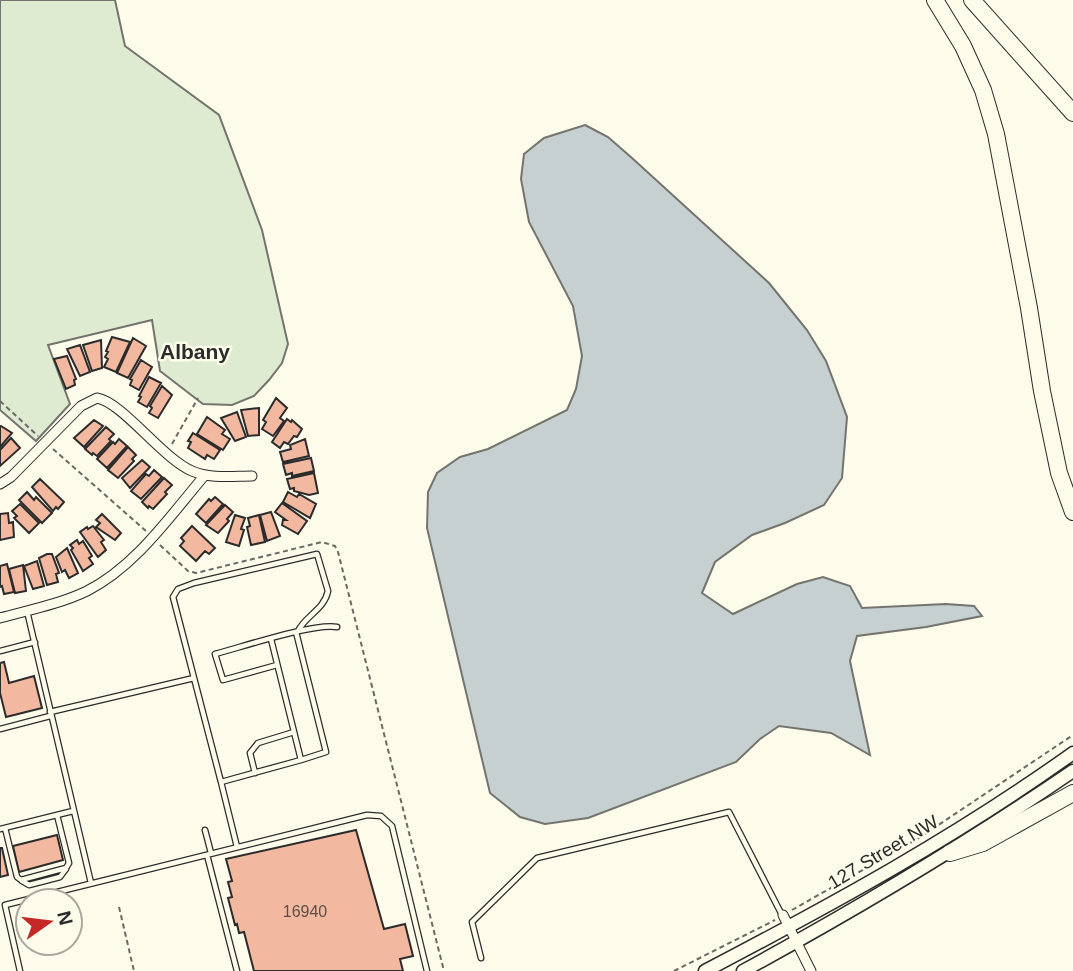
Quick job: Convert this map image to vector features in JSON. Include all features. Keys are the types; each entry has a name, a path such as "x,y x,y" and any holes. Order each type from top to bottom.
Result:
{"highway":[{"path":"935,0 962,46 983,90 996,134 1027,295 1042,391 1059,473 1073,512"},
{"path":"972,0 1073,114"},
{"path":"950,852 983,843 1073,793"}],"main road":[{"name":"127 Street NW","path":"705,971 855,892 943,839 1073,753"},
{"name":"127 Street NW","path":"743,971 950,852 1073,771"}],"street":[{"path":"0,484 11,477 82,405 97,398 110,404 166,454 189,470 205,475 252,476"},
{"path":"0,618 76,596 112,575 134,557 205,475"},
{"path":"783,915 811,971"}],"lane":[{"path":"237,847 173,597 178,589 317,554 328,591 327,597 297,632"},
{"path":"27,611 91,883"},
{"path":"278,665 223,680 215,653 297,632 337,627"},
{"path":"221,782 327,752 297,632"},
{"path":"271,639 301,760"},
{"path":"0,650 35,642"},
{"path":"0,729 194,678"},
{"path":"255,773 250,753 258,743 294,733"},
{"path":"57,815 69,863 66,868 21,880 17,877 2,828 73,811"},
{"path":"481,958 472,922 537,858 730,812 783,915"},
{"path":"20,971 5,905 367,815 382,816 392,826 427,971"},
{"path":"205,830 237,971"}],"path":[{"path":"166,454 198,398"},
{"path":"674,971 783,915 919,838 1073,735"},
{"path":"119,907 134,971"}],"green space":[{"path":"0,0 115,0 125,46 219,115 262,230 288,344 282,363 254,396 232,405 203,404 160,371 152,320 48,345 70,404 36,441 0,410"}],"shaded area":[{"path":"585,125 608,137 769,283 807,330 826,361 847,417 842,478 824,505 752,535 715,562 702,593 733,614 797,584 823,577 850,586 862,608 946,604 974,606 982,616 857,636 850,661 870,755 831,733 779,726 760,739 736,762 588,818 545,824 520,817 490,793 427,528 428,492 437,473 460,457 488,449 567,410 576,389 582,356 573,306 529,222 521,179 524,154 544,138"}],"building":[{"path":"112,337 130,342 116,372 104,367 108,359 105,357 108,352 106,351"},
{"path":"133,338 146,346 128,378 117,373"},
{"path":"101,340 102,368 92,371 83,345"},
{"path":"80,345 90,372 80,376 67,349"},
{"path":"67,356 76,379 75,385 66,389 54,359"},
{"path":"141,360 152,367 139,390 130,385 130,379"},
{"path":"149,377 161,383 147,407 138,402"},
{"path":"162,386 172,395 158,418 149,413 152,408 150,406"},
{"path":"276,398 287,408 280,418 284,421 273,436 262,429 266,422 263,420"},
{"path":"259,408 259,435 248,436 241,410"},
{"path":"237,412 246,437 235,441 221,418"},
{"path":"207,417 225,430 222,434 230,439 223,450 197,434"},
{"path":"287,419 302,429 297,437 294,436 288,444 284,442 280,448 272,442"},
{"path":"94,420 103,426 84,447 74,438"},
{"path":"0,427 12,433 0,447"},
{"path":"106,427 114,434 109,439 111,441 97,456 93,453 92,455 85,449"},
{"path":"193,433 220,450 214,459 207,455 205,459 188,448 191,442 188,441"},
{"path":"11,438 20,448 0,466 0,450"},
{"path":"119,439 127,446 107,468 97,459"},
{"path":"305,439 309,456 283,462 280,452 291,449 290,445"},
{"path":"128,447 136,455 132,459 134,461 118,478 108,470"},
{"path":"311,458 314,471 286,475 283,464"},
{"path":"142,460 150,467 130,488 122,478"},
{"path":"154,470 162,477 141,499 131,491 146,474 149,476"},
{"path":"314,473 318,493 309,495 294,491 294,488 290,489 287,479"},
{"path":"164,478 172,485 153,509 149,506 148,508 142,502"},
{"path":"40,479 64,502 58,509 56,507 53,511 32,487"},
{"path":"27,492 52,513 42,523 19,500"},
{"path":"288,492 297,497 299,494 316,504 310,518 283,502"},
{"path":"215,497 223,504 206,523 196,514 209,499 211,501"},
{"path":"282,503 307,521 298,534 282,525 283,520 286,520 275,512"},
{"path":"20,504 39,523 29,533 14,518 17,516 12,511"},
{"path":"225,505 233,512 218,533 206,525"},
{"path":"271,512 280,536 267,541 260,515"},
{"path":"8,513 9,523 13,522 14,537 0,540 0,514"},
{"path":"102,514 121,533 115,540 96,527 100,523 96,520"},
{"path":"235,515 245,518 239,546 226,542"},
{"path":"259,515 265,542 251,545 248,518"},
{"path":"93,526 104,540 101,542 106,550 98,557 80,532"},
{"path":"192,526 215,548 209,554 205,551 196,561 180,546 184,541 181,538"},
{"path":"77,540 79,544 83,541 92,556 89,558 93,564 83,571 70,545"},
{"path":"67,548 78,573 69,578 65,570 62,572 56,557"},
{"path":"52,554 59,573 56,574 58,582 47,585 39,558"},
{"path":"37,561 44,586 33,589 24,566"},
{"path":"7,564 14,592 4,594 2,586 0,587 0,566"},
{"path":"23,565 26,591 15,593 9,569"},
{"path":"4,662 9,683 34,676 42,708 6,717 0,693 0,663"},
{"path":"356,830 384,929 405,924 413,956 400,959 403,971 254,971 244,932 239,933 237,924 235,925 228,898 232,897 228,882 232,881 226,859"},
{"path":"57,835 63,860 19,872 13,846"},
{"path":"0,848 8,875 0,877"}],"district":[{"name":"Albany","path":"195,351"}]}
